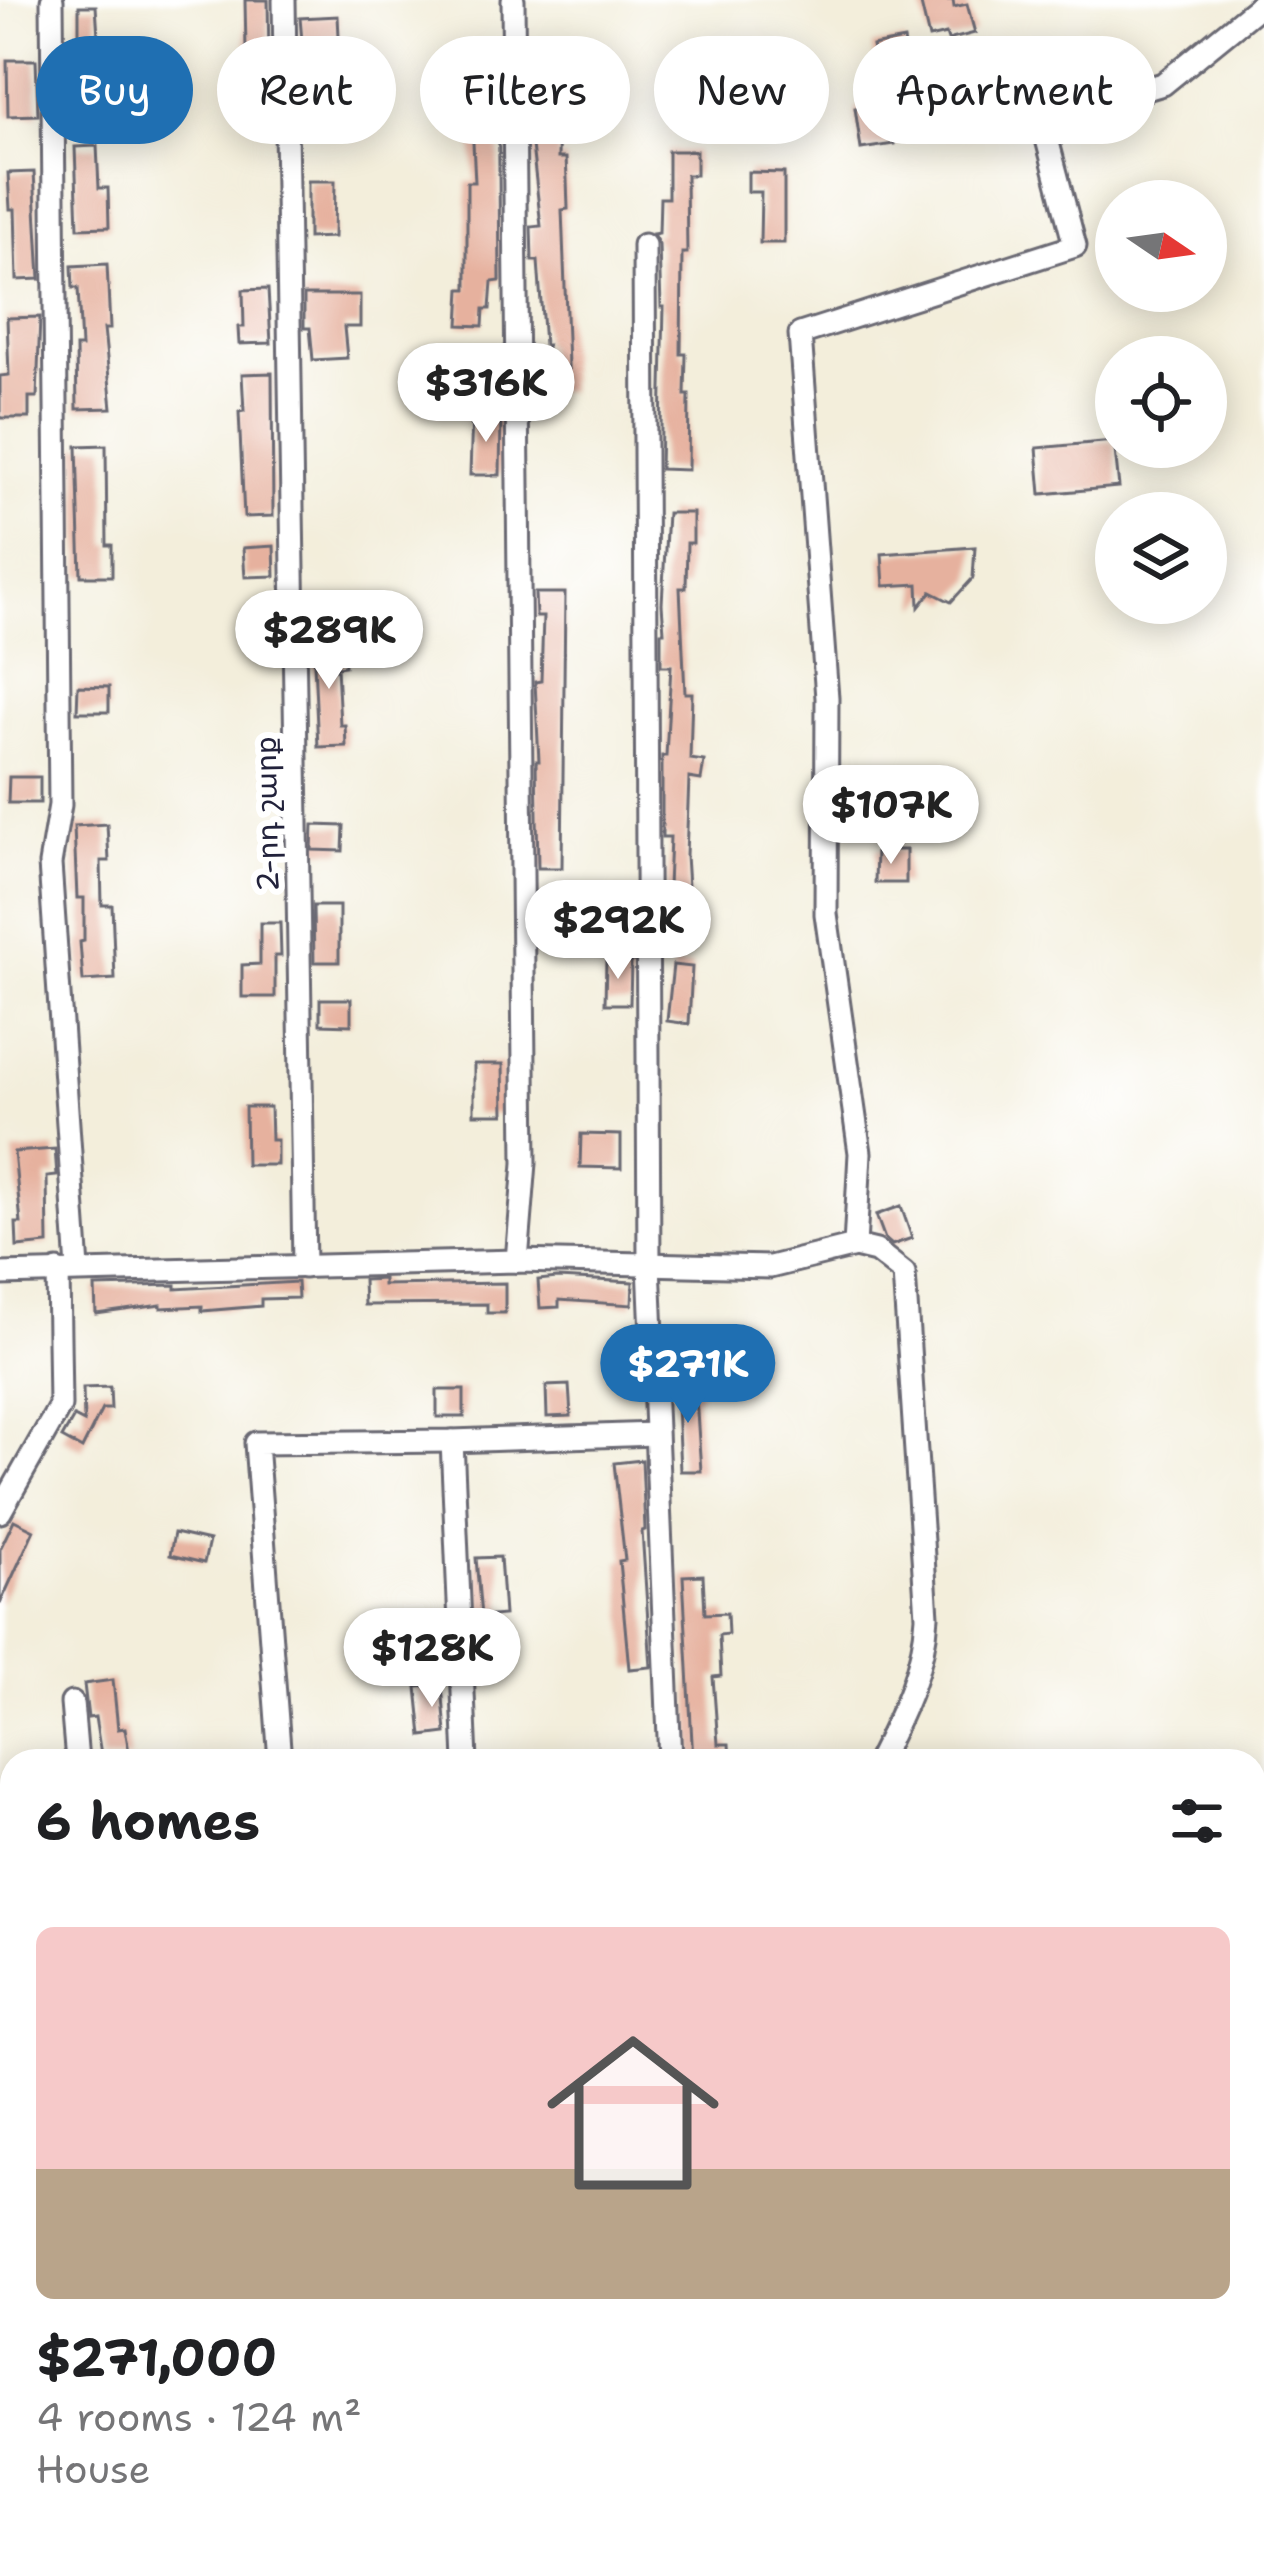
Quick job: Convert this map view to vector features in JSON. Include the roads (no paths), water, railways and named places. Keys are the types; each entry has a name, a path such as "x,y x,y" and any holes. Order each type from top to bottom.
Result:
{"street":[{"path":"0,1512 60,1406 68,1270 50,865 60,805 52,0"},
{"name":"2-րդ շարք","path":"284,0 304,1267"},
{"path":"513,0 525,1163 518,1261"},
{"path":"855,1246 860,1153 826,914 827,698 800,334 1075,246 1042,120 1163,84 1264,2"},
{"path":"644,245 649,1264 669,1749"},
{"path":"0,1274 518,1261 770,1268 855,1246 876,1251 904,1273 927,1616 925,1652 883,1749"},
{"path":"279,1749 256,1443 655,1434"},
{"path":"452,1442 465,1749"},
{"path":"72,1703 76,1749"}]}
